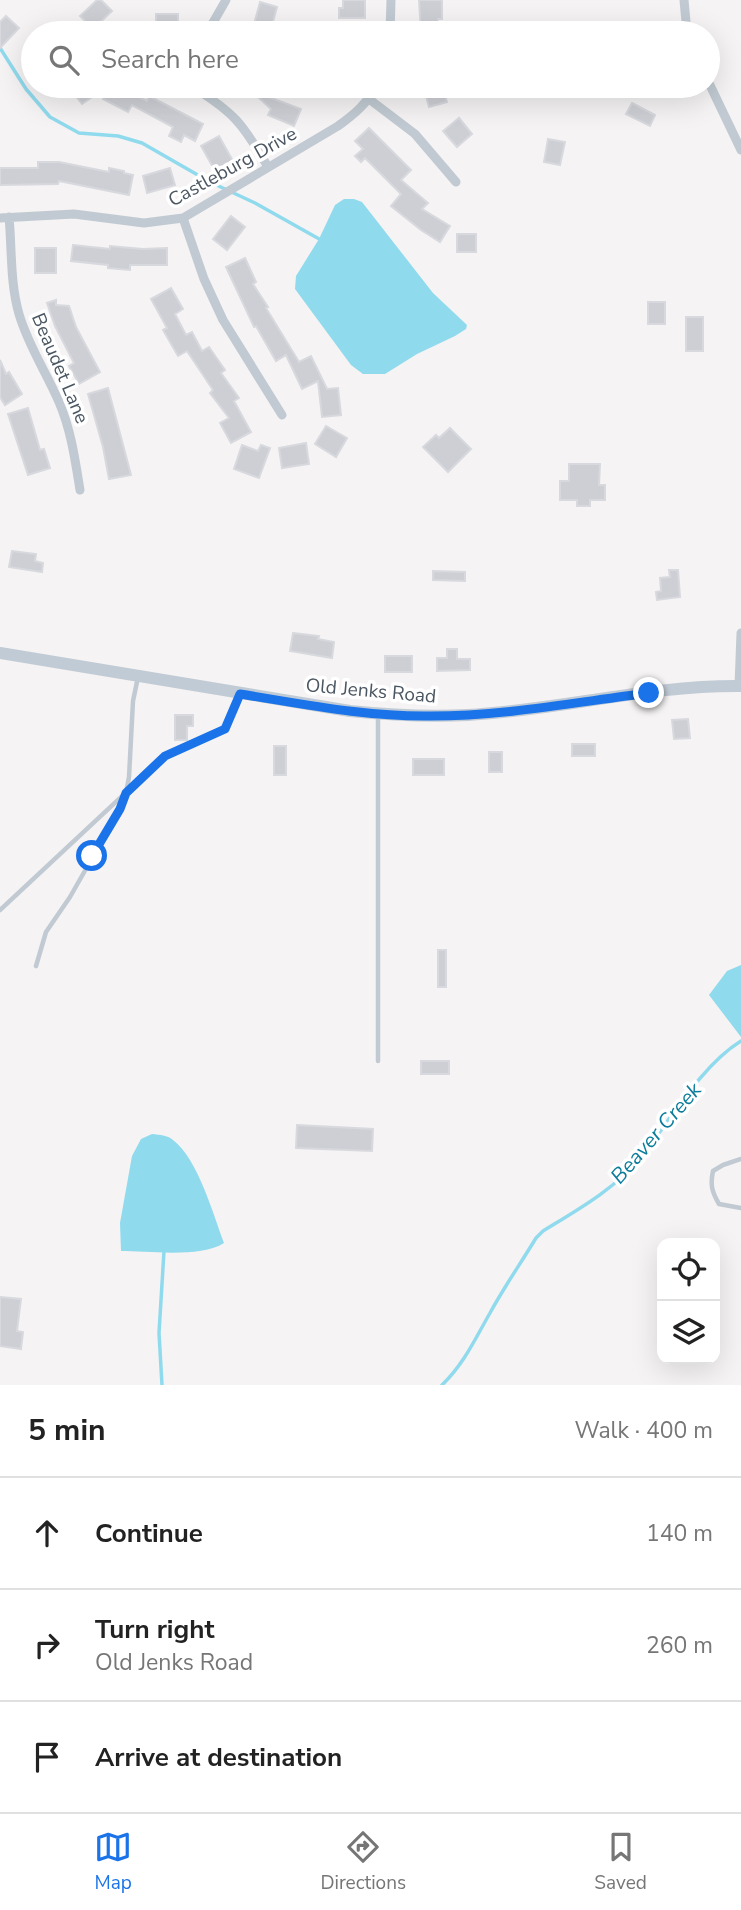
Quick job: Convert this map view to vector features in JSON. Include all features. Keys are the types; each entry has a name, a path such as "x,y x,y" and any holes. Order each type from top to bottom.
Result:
{"street":[{"path":"214,21 226,0"},
{"path":"390,21 391,0"},
{"path":"684,0 686,21"},
{"path":"211,98 222,105 247,131 268,167"},
{"path":"716,98 741,150"},
{"path":"369,99 415,134 456,182"},
{"name":"Castleburg Drive","path":"5,218 74,214 144,223 183,218 338,126 369,99"},
{"name":"Beaudet Lane","path":"5,218 19,313 24,330 65,415 73,443 80,490"},
{"path":"183,218 204,279 223,320 282,415"},
{"path":"740,686 741,633"},
{"name":"Old Jenks Road","path":"0,653 240,694 378,714 469,715 695,688 740,686"}],"lane":[{"path":"36,966 46,932 70,897 120,809 126,793 130,777 132,701 139,676"},
{"path":"0,910 165,756 225,729 240,694"},
{"path":"378,714 378,1061"},
{"path":"741,1159 713,1171 711,1180 711,1190 719,1204 741,1208"}],"water":[{"path":"344,199 362,202 433,293 467,325 466,329 455,336 417,354 385,374 363,374 351,365 295,289 296,276 319,239 335,205"},
{"path":"741,965 741,1037 709,995 727,971"},
{"path":"152,1134 171,1138 190,1160 204,1188 224,1243 202,1251 121,1251 120,1223 132,1156 141,1139"}],"building":[{"path":"97,0 101,0 112,11 101,21 85,21 80,16"},
{"path":"343,0 365,0 365,18 339,18 339,8 343,8"},
{"path":"419,0 442,0 442,19 420,21"},
{"path":"260,2 277,7 273,21 255,21"},
{"path":"156,14 178,14 178,21 156,21"},
{"path":"6,16 19,28 0,48 0,22"},
{"path":"77,98 91,98 82,104"},
{"path":"141,98 147,101 148,98 153,98 203,124 195,141 184,135 181,142 169,136 173,127 132,105 128,112 103,99"},
{"path":"259,98 271,98 301,109 294,126 268,115 271,109"},
{"path":"427,98 446,98 447,102 429,107"},
{"path":"632,103 655,115 650,126 626,114"},
{"path":"459,118 472,134 457,147 443,131"},
{"path":"369,128 411,170 401,180 428,203 422,209 450,226 440,242 391,206 401,194 365,158 361,162 355,156 363,149 355,141"},
{"path":"219,136 233,161 215,171 201,146"},
{"path":"548,139 565,142 560,165 544,162"},
{"path":"38,162 59,162 109,172 109,168 124,171 133,175 129,195 59,181 58,184 0,185 0,168 38,168"},
{"path":"170,168 175,185 147,193 143,176"},
{"path":"231,216 245,227 227,250 213,239"},
{"path":"457,234 476,234 476,252 457,252"},
{"path":"73,245 110,249 110,246 167,248 167,265 130,265 130,270 71,261"},
{"path":"35,248 56,248 56,273 35,273"},
{"path":"245,258 256,282 253,284 299,362 311,356 327,389 338,388 341,415 322,417 318,381 302,389 286,355 276,361 256,326 254,327 226,267"},
{"path":"171,288 183,309 175,314 186,335 192,332 202,351 209,347 225,370 221,373 239,398 234,401 251,432 231,443 220,423 229,418 210,393 213,390 187,351 178,356 163,330 167,328 151,299"},
{"path":"56,300 56,305 69,306 76,327 100,372 79,384 69,366 74,363 55,326 47,303"},
{"path":"648,302 665,302 665,324 648,324"},
{"path":"686,317 703,317 703,351 686,351"},
{"path":"0,360 6,374 9,372 22,394 5,405 0,397"},
{"path":"108,388 131,475 109,479 88,394"},
{"path":"28,408 40,450 44,449 50,468 28,475 8,414"},
{"path":"326,426 347,438 336,457 315,444"},
{"path":"450,428 471,449 448,472 423,447 436,435 439,438"},
{"path":"306,443 309,464 282,468 279,448"},
{"path":"242,445 258,451 261,445 270,448 259,478 234,469"},
{"path":"569,464 600,464 599,485 605,485 605,500 590,500 590,506 577,506 577,500 560,500 560,481 569,481"},
{"path":"12,551 36,554 35,561 43,563 42,572 9,567"},
{"path":"669,570 678,570 680,597 657,600 656,592 661,591 660,578 670,577"},
{"path":"433,571 465,572 465,581 433,580"},
{"path":"293,633 319,636 318,639 334,642 332,658 290,651"},
{"path":"447,649 457,649 457,659 470,659 470,670 437,671 437,658 447,658"},
{"path":"385,656 412,656 412,672 385,672"},
{"path":"175,715 193,715 193,726 187,726 187,740 175,740"},
{"path":"688,719 690,738 674,739 672,720"},
{"path":"572,744 595,744 595,756 572,756"},
{"path":"274,746 286,746 286,775 274,775"},
{"path":"489,752 502,752 502,772 489,772"},
{"path":"413,759 444,759 444,775 413,775"},
{"path":"438,950 446,950 446,987 438,987"},
{"path":"421,1061 449,1061 449,1074 421,1074"},
{"path":"297,1125 373,1129 372,1151 296,1148"},
{"path":"0,1297 21,1299 17,1331 23,1332 21,1349 0,1346"}],"waterway":[{"path":"0,48 21,81"},
{"path":"34,98 50,117 79,133 118,136 142,143 321,240"},
{"name":"Beaver Creek","path":"442,1385 463,1360 536,1238 620,1179 642,1156 700,1078 741,1041"},
{"path":"162,1385 159,1333 164,1251"}],"route":[{"path":"92,856 120,809 126,793 165,756 225,729 240,694 350,711 428,716 510,711 649,693"}]}
